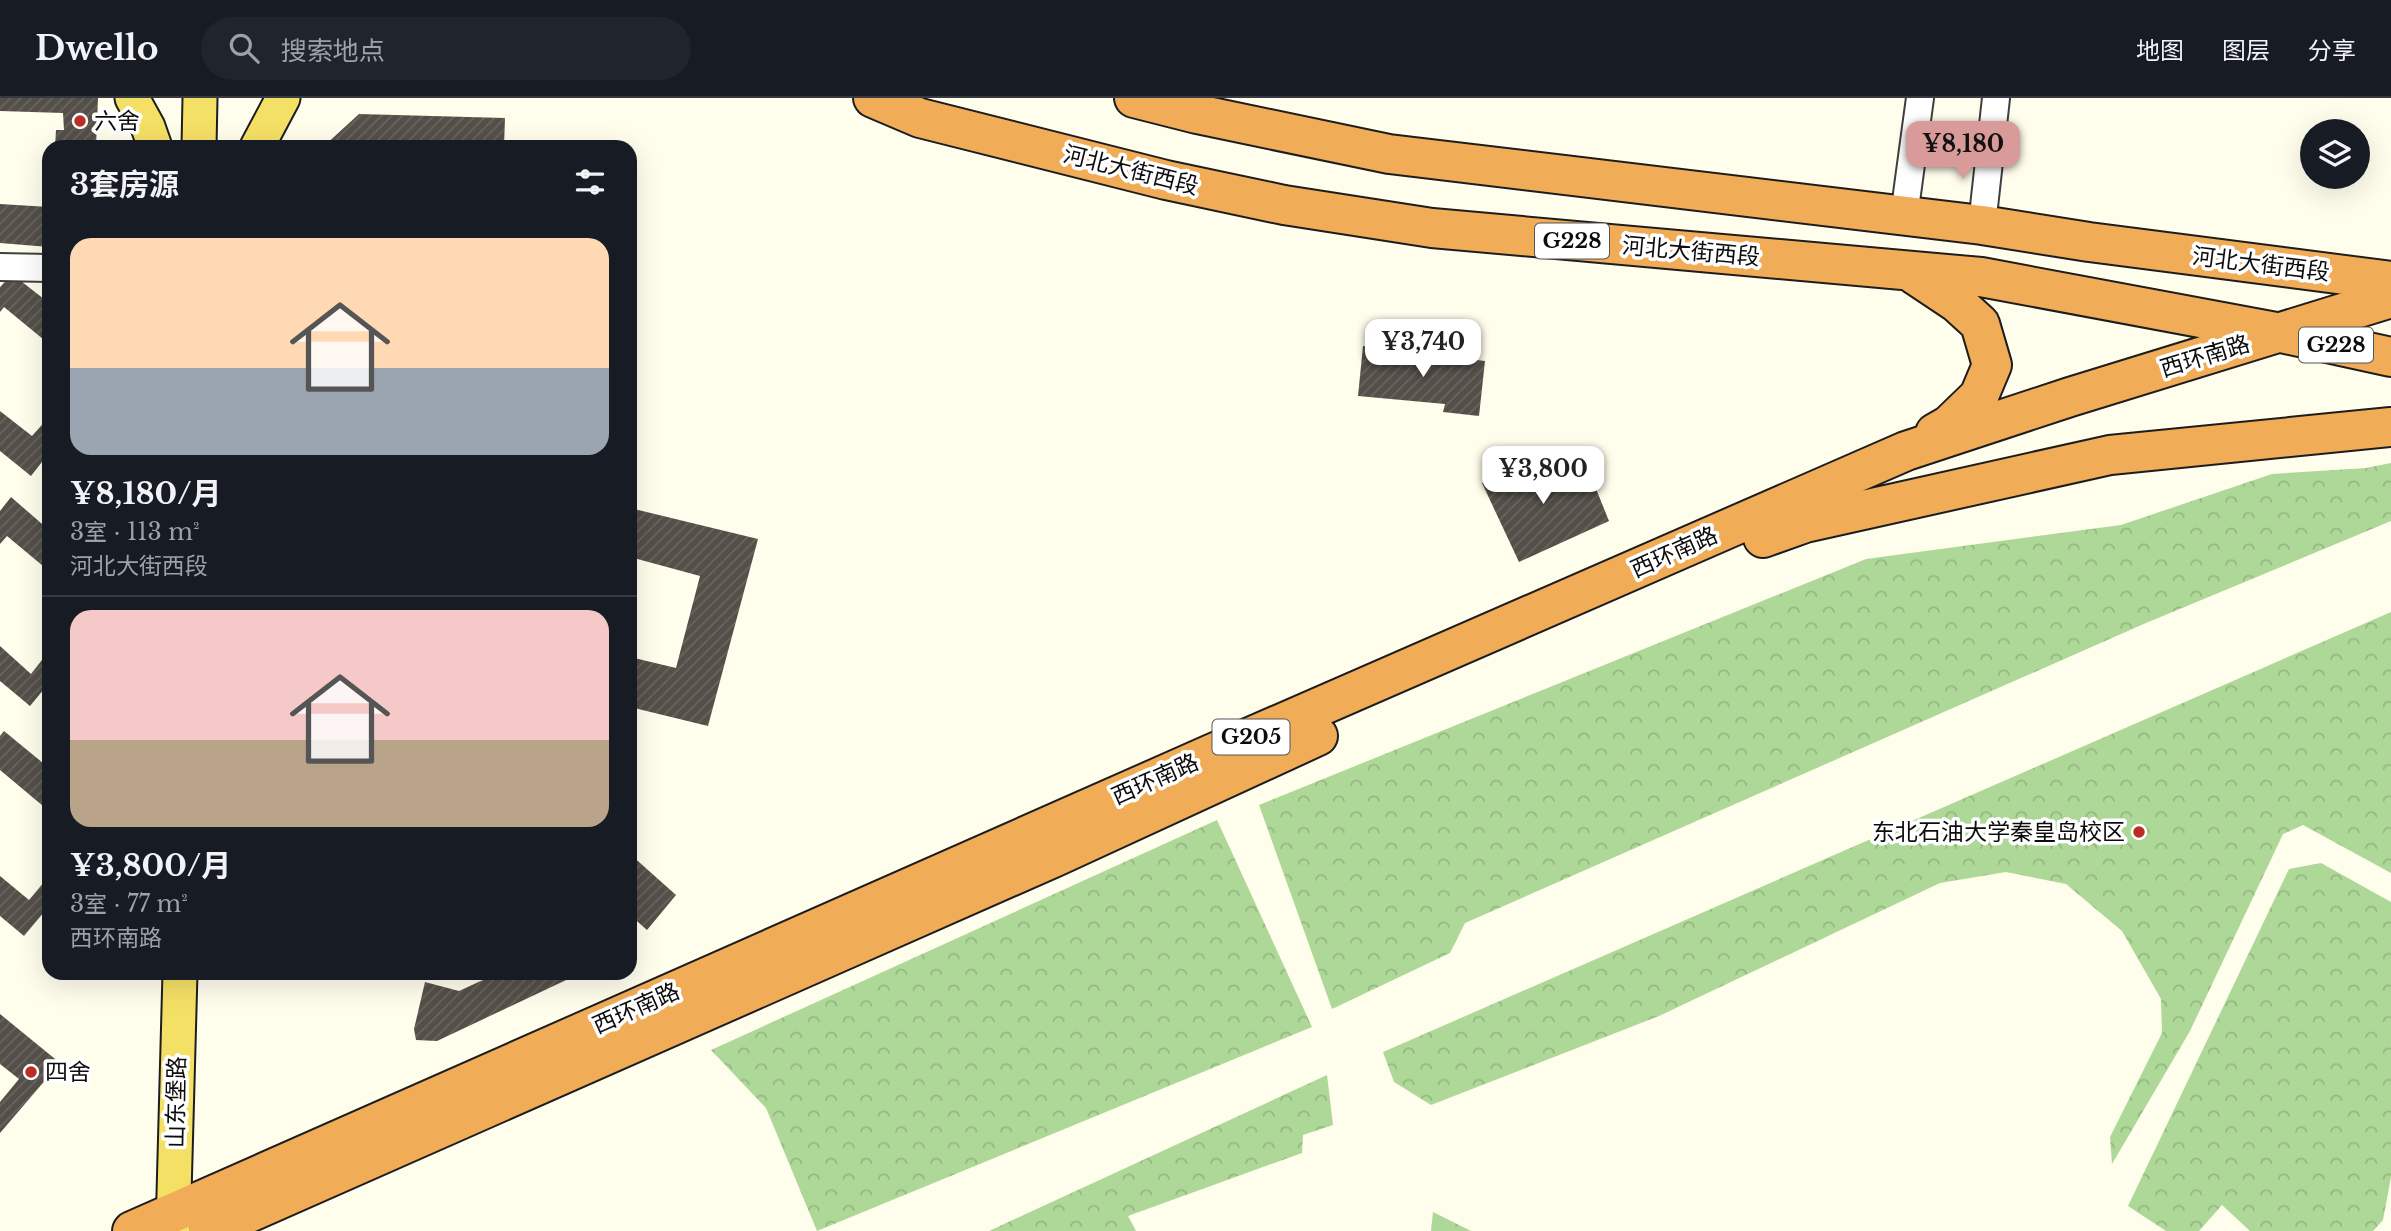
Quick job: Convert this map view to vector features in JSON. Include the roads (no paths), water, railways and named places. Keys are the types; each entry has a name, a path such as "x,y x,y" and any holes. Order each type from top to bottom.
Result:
{"highway":[{"name":"河北大街西段","path":"873,98 920,117 1166,180 1284,205 1432,228 1981,277 2281,333 2391,357"},
{"name":"河北大街西段","path":"1134,98 1196,114 1390,154 1982,225 2089,242 2391,281"},
{"path":"1906,450 1949,425 1979,396 1993,365 1980,324 1957,303 1907,270"},
{"name":"西环南路","path":"132,1231 174,1222 1209,755 1906,450 2391,298"},
{"name":"西环南路","path":"208,1231 1055,857 1680,569 1805,523 2110,455 2391,427"}],"main road":[{"path":"132,98 153,140"},
{"path":"200,98 200,140"},
{"path":"261,140 283,98"},
{"name":"山东堡路","path":"174,1222 180,980"}],"street":[{"path":"1982,225 1996,98"},
{"path":"1904,216 1918,110"},
{"path":"0,267 42,268"}],"place":[{"name":"六舍","path":"80,121"},
{"name":"东北石油大学秦皇岛校区","path":"2139,832"},
{"name":"四舍","path":"31,1072"}]}
